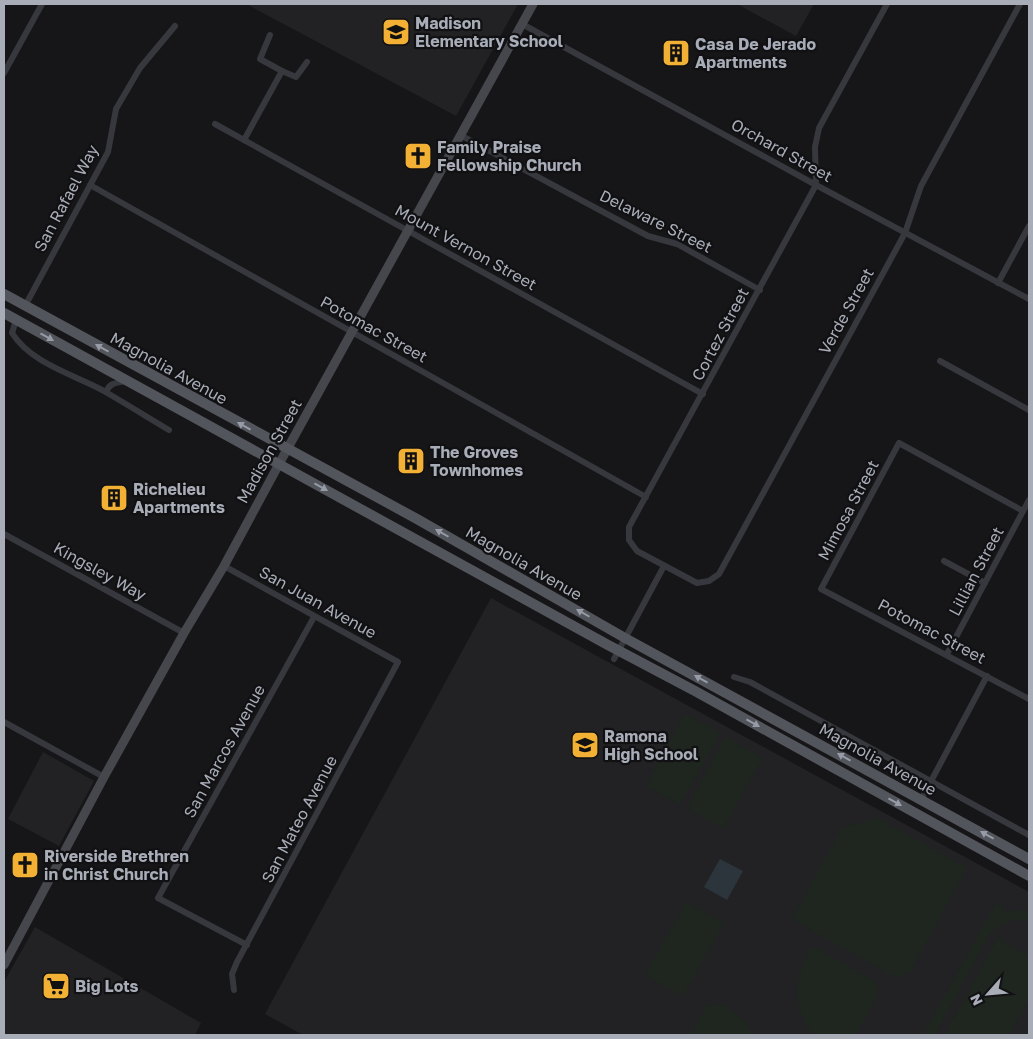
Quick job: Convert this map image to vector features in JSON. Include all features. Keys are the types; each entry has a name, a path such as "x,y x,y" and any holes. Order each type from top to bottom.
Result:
{"main road":[{"name":"Madison Street","path":"4,965 104,777 184,633 224,566 533,4"},
{"name":"Magnolia Avenue","path":"4,294 417,519 625,638 1029,859"},
{"name":"Magnolia Avenue","path":"4,313 279,464 616,655 695,691 1029,876"}],"street":[{"path":"4,73 42,4"},
{"name":"Cortez Street","path":"664,566 637,550 629,540 629,526 816,185 815,147 819,128 888,4"},
{"name":"Verde Street","path":"664,566 698,583 709,581 719,574 904,233 922,186 1020,4"},
{"name":"Orchard Street","path":"522,24 904,233 1029,299"},
{"name":"San Rafael Way","path":"25,306 108,152 116,109 140,68 175,26"},
{"path":"270,35 260,58 296,77 307,62"},
{"path":"244,140 282,71"},
{"name":"Mount Vernon Street","path":"215,124 703,394"},
{"name":"Delaware Street","path":"460,135 648,236 677,244 760,290"},
{"name":"Potomac Street","path":"90,185 646,497"},
{"path":"998,283 1029,226"},
{"path":"16,320 12,333 20,345 76,379 106,392 169,430"},
{"path":"940,361 1029,410"},
{"path":"106,392 113,383 127,381"},
{"name":"Mimosa Street","path":"821,589 899,443 1023,511"},
{"name":"Lillian Street","path":"947,654 1029,500"},
{"name":"Kingsley Way","path":"4,534 184,633"},
{"path":"944,561 985,583"},
{"name":"San Juan Avenue","path":"224,566 398,662"},
{"path":"616,655 664,566"},
{"name":"Potomac Street","path":"821,589 1029,699"},
{"name":"San Marcos Avenue","path":"247,945 158,898 314,617"},
{"name":"San Mateo Avenue","path":"234,990 232,974 398,662"},
{"path":"922,800 987,676"},
{"path":"734,677 750,682 1029,835"},
{"path":"4,722 104,777"}],"shaded area":[{"path":"246,4 518,4 456,116"},
{"path":"737,4 814,4 796,36"},
{"name":"Ramona High School","path":"491,598 1029,892 1029,1035 303,1035 265,1014"},
{"path":"685,714 720,733 680,805 646,786"},
{"path":"725,737 763,758 723,828 687,808"},
{"path":"43,752 94,781 59,846 8,819"},
{"path":"877,818 967,868 910,972 896,978 792,919 842,828"},
{"path":"720,859 743,871 727,900 704,887"},
{"path":"686,902 724,923 683,996 645,975"},
{"path":"996,902 1004,907 1002,913 1014,910 1029,910 1029,921 1011,921 995,929 987,939 935,1035 923,1035"},
{"path":"35,927 201,1023 195,1035 4,1035 4,982"},
{"path":"997,938 1029,956 1029,999 1010,1035 945,1035"},
{"path":"812,946 876,982 879,993 856,1035 814,1035 806,1024 798,1002 797,991 801,969"},
{"path":"708,1004 726,1006 744,1020 754,1035 690,1035"}],"place":[{"name":"Madison Elementary School","path":"396,32"},
{"name":"Casa De Jerado Apartments","path":"676,53"},
{"name":"Family Praise Fellowship Church","path":"418,156"},
{"name":"The Groves Townhomes","path":"411,461"},
{"name":"Richelieu Apartments","path":"114,498"},
{"name":"Ramona High School","path":"585,745"},
{"name":"Riverside Brethren in Christ Church","path":"25,865"},
{"name":"Big Lots","path":"56,986"}]}
